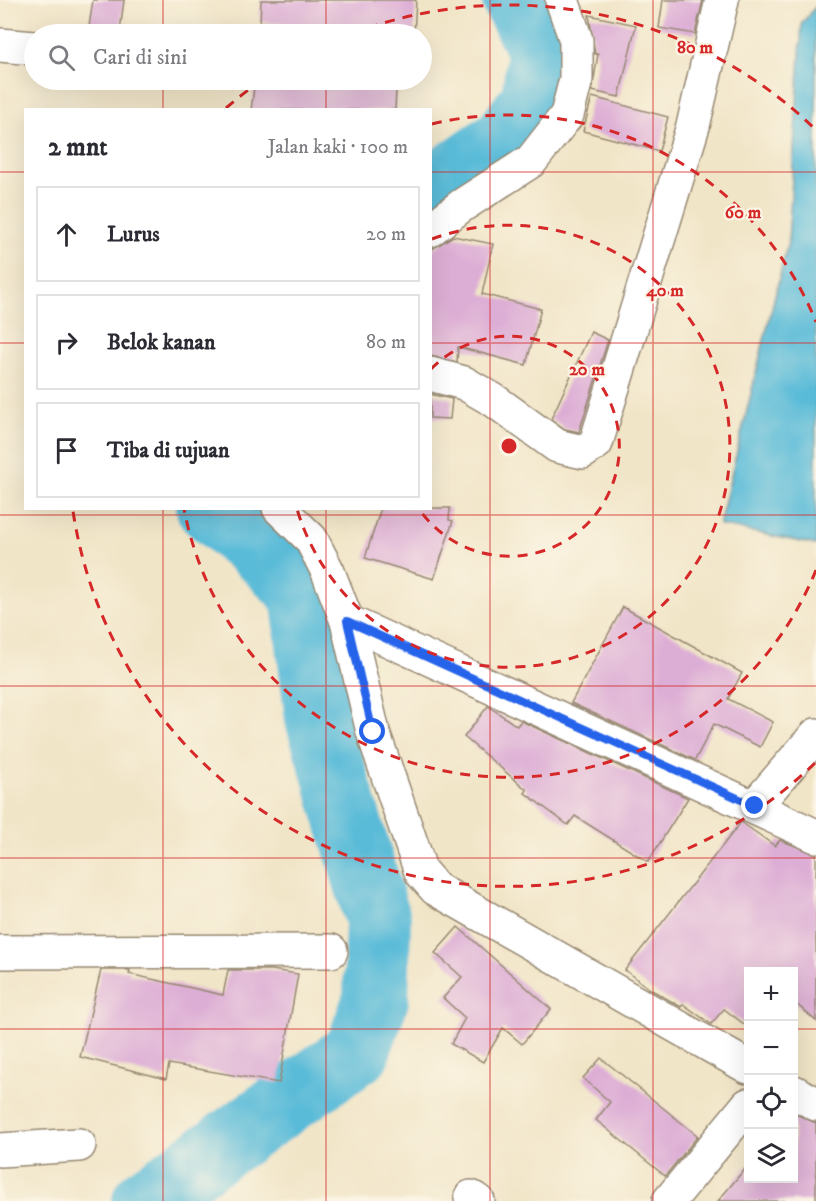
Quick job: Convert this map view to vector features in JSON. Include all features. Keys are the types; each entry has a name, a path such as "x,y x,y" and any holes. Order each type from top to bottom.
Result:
{"street":[{"path":"432,228 461,206 531,161 567,115 576,79 576,40 562,0"},
{"path":"432,375 464,383 495,400 557,446 583,452 596,443 693,126 722,0"},
{"path":"0,45 24,47"},
{"path":"281,510 311,539 328,572 347,621 373,732 421,872 436,889 744,1065"},
{"path":"347,621 755,806 816,836"},
{"path":"755,806 816,735"},
{"path":"0,952 331,951"},
{"path":"798,1094 816,1104"},
{"path":"669,1201 744,1110"},
{"path":"0,1150 79,1145"}],"water":[{"path":"816,6 816,545 719,525 788,242 802,23"}],"building":[{"path":"93,0 124,0 121,24 89,24"},
{"path":"261,0 416,0 415,24 260,22"},
{"path":"663,0 703,0 695,34 659,28"},
{"path":"589,15 636,25 619,97 592,91 598,54 595,54"},
{"path":"254,90 396,90 395,108 251,108"},
{"path":"592,97 668,117 659,151 583,131"},
{"path":"453,236 493,244 482,294 541,309 526,365 458,347 457,362 432,356 432,249"},
{"path":"591,332 608,340 579,432 565,429 551,419"},
{"path":"432,394 452,399 450,419 432,418"},
{"path":"450,508 449,520 453,521 434,579 365,558 380,510"},
{"path":"623,607 742,673 728,699 773,722 760,747 714,724 695,760 571,703"},
{"path":"488,706 517,726 521,721 688,798 648,862 575,816 568,825 525,793 527,790 464,737"},
{"path":"741,822 775,846 780,840 816,854 816,1021 798,1005 798,967 744,967 744,1024 724,1009 711,1024 683,1004 681,1007 650,989 625,970"},
{"path":"458,927 551,1009 522,1044 503,1028 483,1062 451,1044 465,1018 443,998 462,977 435,953"},
{"path":"101,970 130,970 129,974 223,995 228,970 272,970 298,974 279,1083 169,1064 166,1079 80,1057"},
{"path":"601,1058 698,1136 665,1176 596,1120 610,1102 583,1078"},
{"path":"798,1115 816,1123 816,1201 718,1201 744,1170 744,1183 798,1183"}],"waterway":[{"path":"432,190 504,140 534,100 540,51 515,0"},
{"path":"145,1201 357,1052 376,999 378,920 318,719 303,594 267,557 211,510"}],"route":[{"path":"373,732 347,621 755,806"}]}
